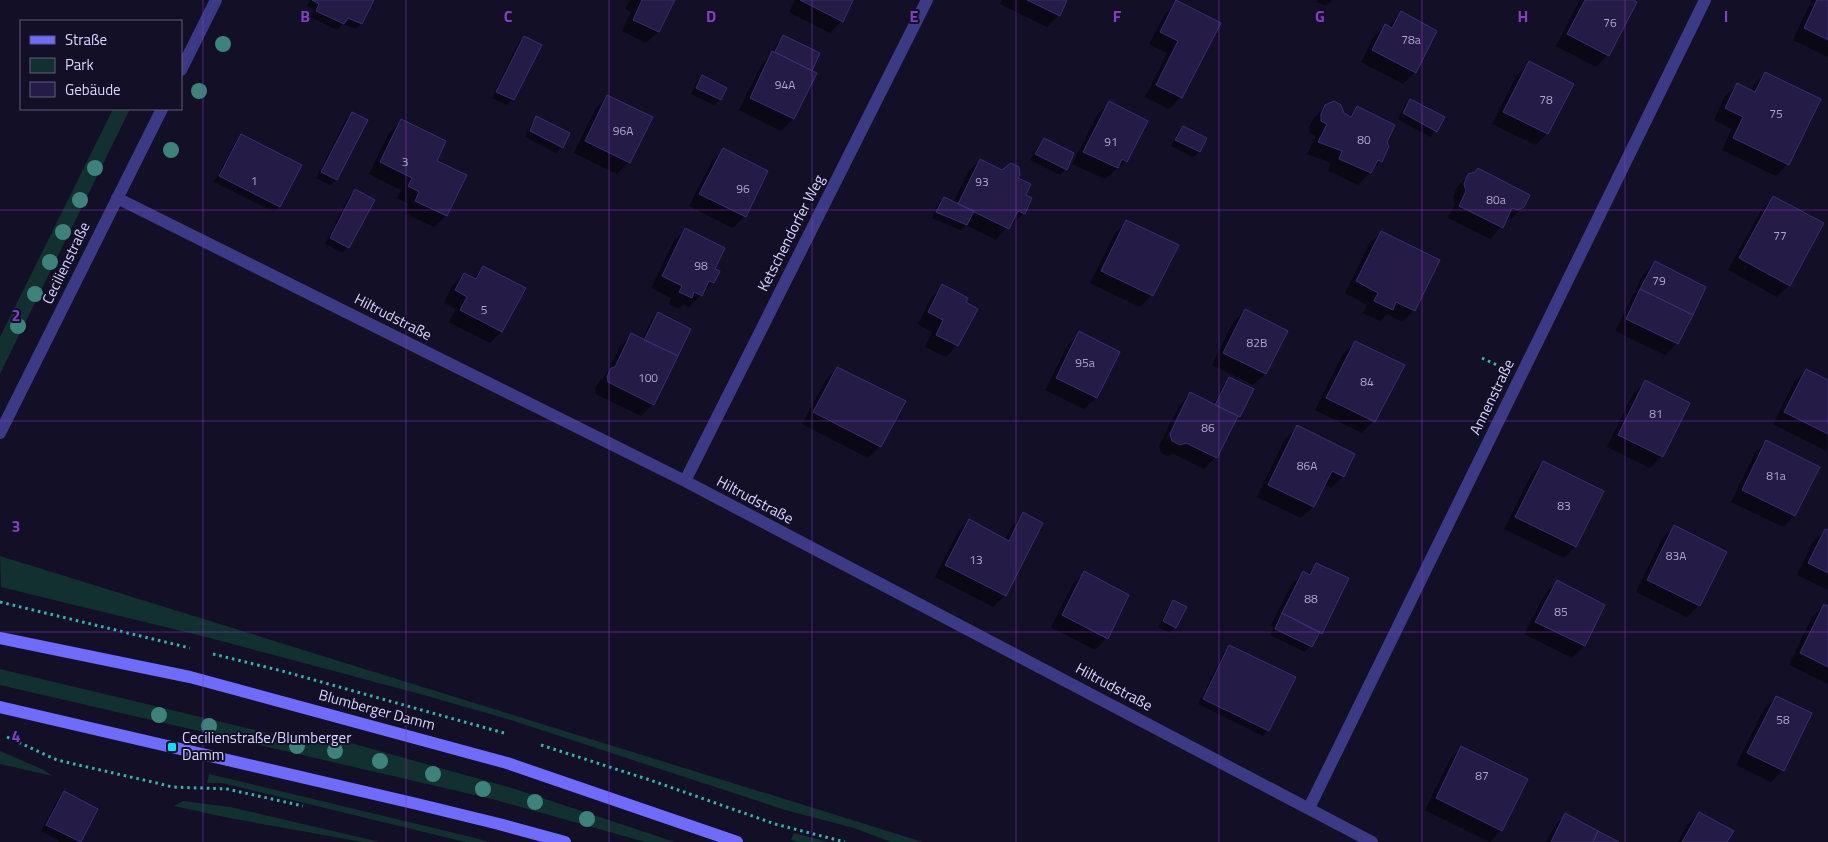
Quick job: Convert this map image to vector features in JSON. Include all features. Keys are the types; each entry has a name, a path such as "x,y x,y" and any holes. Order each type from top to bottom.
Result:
{"main road":[{"name":"Blumberger Damm","path":"0,638 190,678 497,760 737,842"},
{"path":"0,707 426,806 565,842"}],"street":[{"path":"182,68 216,0"},
{"name":"Ketschendorfer Weg","path":"685,481 927,0"},
{"name":"Annenstraße","path":"1309,808 1705,0"},
{"name":"Cecilienstraße","path":"0,433 161,110"},
{"name":"Hiltrudstraße","path":"117,198 685,481 1372,842"}],"path":[{"path":"0,602 83,622"},
{"path":"0,734 57,760 172,787 226,789 309,808"}],"green space":[{"path":"113,110 130,110 0,374 0,337"},
{"path":"0,556 923,842 891,842 854,828 785,810 514,721 420,694 206,637 1,587"},
{"path":"0,669 280,736 333,738 515,789 675,842 645,842 492,799 0,685"},
{"path":"0,751 44,770 52,776 0,764"},
{"path":"209,774 490,842 465,842 222,783 207,783"},
{"path":"183,801 230,807 380,842 362,842 174,806"},
{"path":"794,833 828,842 797,842 791,840"}],"building":[{"path":"312,0 374,0 362,24 348,18 344,24 316,11 319,4"},
{"path":"642,0 675,0 659,32 633,20"},
{"path":"800,0 853,0 843,22"},
{"path":"1027,0 1067,0 1060,16"},
{"path":"1176,0 1221,23 1182,98 1156,85 1178,41 1160,32"},
{"path":"1585,0 1633,0 1637,2 1609,56 1567,34"},
{"path":"1817,0 1828,0 1828,40 1804,28"},
{"path":"1401,11 1437,31 1416,73 1372,50 1385,24 1392,28"},
{"path":"783,35 820,53 812,71 775,52"},
{"path":"524,36 542,45 514,100 496,92"},
{"path":"772,51 817,73 794,119 750,98"},
{"path":"1529,61 1574,84 1548,134 1503,112"},
{"path":"1765,72 1821,99 1789,165 1733,138 1743,117 1725,108 1737,83 1755,92"},
{"path":"702,75 727,88 721,100 696,88"},
{"path":"607,95 653,117 630,163 585,141"},
{"path":"1410,99 1445,117 1437,132 1403,113"},
{"path":"1109,101 1148,121 1127,162 1122,159 1118,168 1083,152"},
{"path":"1334,101 1341,105 1344,113 1351,117 1357,106 1395,125 1387,142 1389,146 1382,162 1378,160 1371,173 1339,159 1342,151 1318,142 1327,124 1321,121 1321,114 1325,105"},
{"path":"352,112 368,120 337,180 321,172"},
{"path":"536,116 570,133 563,148 530,131"},
{"path":"401,119 446,141 437,161 467,175 447,216 415,201 419,192 408,186 412,178 380,162"},
{"path":"1183,126 1207,138 1200,152 1175,140"},
{"path":"241,134 302,165 280,207 219,176"},
{"path":"1044,138 1074,153 1067,170 1035,154"},
{"path":"723,148 768,171 746,217 699,194"},
{"path":"980,159 1002,170 1011,163 1019,167 1020,175 1018,178 1031,184 1026,195 1032,198 1025,214 1018,211 1009,229 958,204"},
{"path":"1478,168 1530,195 1524,207 1518,210 1512,208 1503,228 1459,206 1466,191 1464,184 1468,174 1475,172"},
{"path":"355,189 375,200 349,248 330,238"},
{"path":"1773,196 1824,223 1790,286 1739,258"},
{"path":"944,197 974,211 967,225 936,212"},
{"path":"1126,220 1179,245 1153,296 1101,271"},
{"path":"685,228 725,248 715,269 720,271 714,283 709,281 702,296 694,292 692,298 679,292 682,286 662,276"},
{"path":"1381,231 1440,260 1415,311 1396,302 1393,310 1374,301 1378,293 1356,281"},
{"path":"1655,261 1706,287 1693,315 1640,289"},
{"path":"483,266 526,288 502,332 460,310 467,297 455,290 464,273 476,279"},
{"path":"942,284 968,298 966,302 978,309 958,346 936,335 943,320 928,312"},
{"path":"1640,289 1693,315 1678,344 1626,319"},
{"path":"1245,309 1288,331 1266,374 1223,353"},
{"path":"658,312 691,329 678,356 644,340"},
{"path":"1079,331 1120,352 1097,398 1056,378"},
{"path":"631,333 678,356 654,405 608,382 607,376 611,368 615,367"},
{"path":"1355,341 1405,365 1375,422 1326,398"},
{"path":"837,367 906,401 881,447 813,412"},
{"path":"1806,369 1828,380 1828,434 1784,412"},
{"path":"1229,377 1254,389 1240,417 1215,405"},
{"path":"1645,380 1690,403 1663,457 1618,435"},
{"path":"1190,392 1238,416 1217,458 1186,443 1180,445 1172,441 1170,434"},
{"path":"1297,425 1355,454 1344,477 1332,471 1314,507 1268,485"},
{"path":"1766,440 1820,467 1795,516 1742,490"},
{"path":"1543,461 1604,491 1576,547 1515,517"},
{"path":"1023,512 1043,523 1006,596 945,565 969,519 1009,541"},
{"path":"1674,525 1727,552 1700,606 1647,580"},
{"path":"1825,529 1828,530 1828,573 1808,563"},
{"path":"1316,563 1349,578 1322,634 1282,613 1303,571 1310,575"},
{"path":"1084,571 1129,595 1108,639 1062,615"},
{"path":"1557,580 1605,605 1585,646 1535,622"},
{"path":"1173,600 1187,607 1176,628 1163,621"},
{"path":"1824,604 1828,606 1828,667 1800,653"},
{"path":"1282,613 1320,632 1312,647 1275,629"},
{"path":"1229,645 1296,677 1269,731 1203,699"},
{"path":"1776,696 1812,713 1784,771 1747,753"},
{"path":"1461,746 1528,779 1502,831 1436,798"},
{"path":"64,791 98,809 81,842 46,825"},
{"path":"1699,812 1734,831 1727,842 1682,842"},
{"path":"1565,813 1598,831 1593,842 1551,842"},
{"path":"1598,831 1619,842 1593,842"}],"place":[{"name":"Cecilienstraße/Blumberger Damm","path":"172,747"}]}
